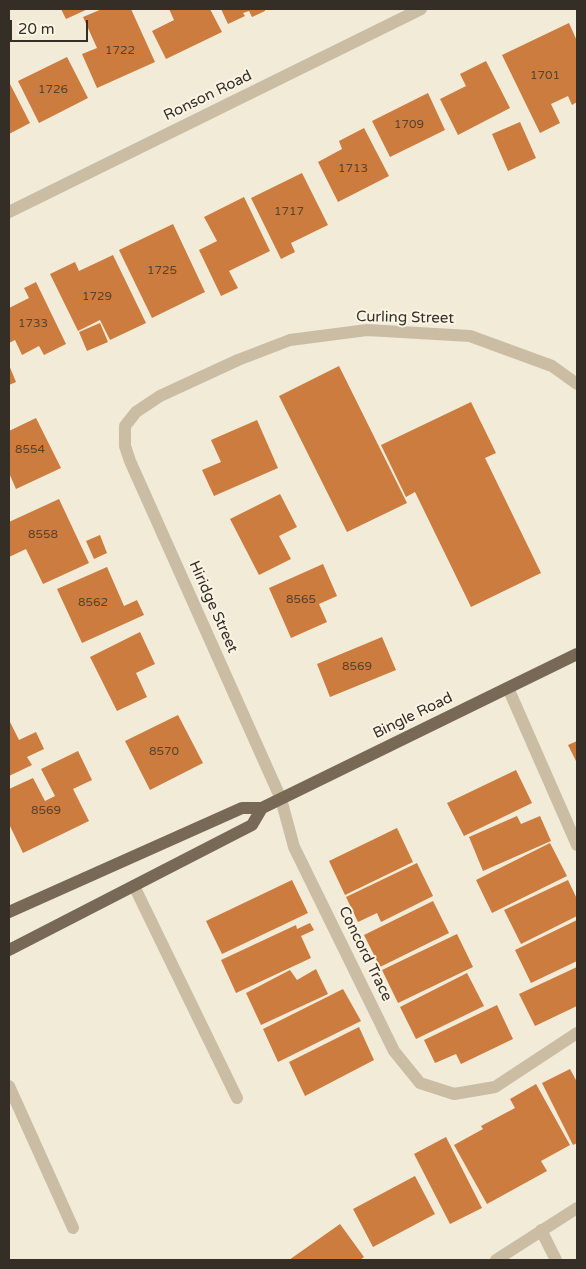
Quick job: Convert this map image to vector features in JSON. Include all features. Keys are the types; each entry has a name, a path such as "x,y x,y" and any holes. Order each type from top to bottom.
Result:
{"main road":[{"name":"Bingle Road","path":"9,912 242,808 262,808 577,654"},
{"name":"Bingle Road","path":"9,950 252,825 262,808"}],"street":[{"name":"Ronson Road","path":"9,212 422,9"},
{"name":"Curling Street","path":"125,426 136,412 160,396 238,360 290,340 368,330 470,336 552,366 577,384"},
{"name":"Hiridge Street","path":"125,426 125,446 130,461 281,799"},
{"path":"508,688 577,845"},
{"name":"Concord Trace","path":"281,799 294,847 394,1051 420,1083 454,1094 495,1087 577,1033"},
{"path":"134,886 237,1098"},
{"path":"9,1086 73,1228"},
{"path":"496,1260 577,1208"},
{"path":"541,1230 556,1260"}],"building":[{"path":"61,9 88,9 66,19"},
{"path":"102,9 131,9 155,62 97,88 82,54 97,48 83,17"},
{"path":"169,9 210,9 222,32 166,59 152,31 174,20"},
{"path":"221,9 265,9 265,11 252,17 249,11 243,13 245,16 228,24"},
{"path":"569,23 577,41 577,102 572,105 568,96 551,104 560,123 540,133 502,55"},
{"path":"67,57 88,98 39,123 18,81"},
{"path":"486,61 510,108 458,135 440,99 466,86 460,74"},
{"path":"9,82 30,123 9,134"},
{"path":"428,93 445,130 390,157 372,121"},
{"path":"520,122 536,158 508,171 492,134"},
{"path":"364,128 389,176 338,202 318,162 342,149 339,141"},
{"path":"302,173 328,225 291,243 295,252 281,259 251,198"},
{"path":"244,197 270,251 229,271 238,288 221,296 199,250 217,241 204,217"},
{"path":"173,224 205,292 152,318 119,250"},
{"path":"113,255 146,323 110,340 100,320 78,331 50,274 75,262 79,271"},
{"path":"36,282 66,344 44,355 39,346 22,355 15,340 9,343 9,308 29,298 24,288"},
{"path":"100,323 108,342 87,351 79,332"},
{"path":"9,365 16,382 9,385"},
{"path":"339,366 407,503 347,532 279,396"},
{"path":"471,402 496,453 485,458 541,573 471,607 415,492 406,497 381,445"},
{"path":"36,418 61,468 16,489 9,473 9,431"},
{"path":"257,420 278,468 214,496 202,470 221,462 211,440"},
{"path":"280,494 297,527 279,536 291,559 259,575 230,519"},
{"path":"59,499 89,563 43,584 26,549 9,557 9,522"},
{"path":"100,535 107,553 94,559 86,541"},
{"path":"323,564 337,596 319,604 327,622 291,638 269,588"},
{"path":"107,567 124,606 137,600 144,615 82,643 57,589"},
{"path":"140,632 155,664 136,673 147,697 117,711 90,657"},
{"path":"382,637 396,670 330,697 317,664"},
{"path":"178,715 203,763 150,790 125,741"},
{"path":"9,720 19,740 36,732 44,749 27,757 32,765 9,776"},
{"path":"577,741 577,763 568,745"},
{"path":"78,751 92,780 73,789 89,821 23,853 9,824 9,789 33,778 45,801 55,796 41,769"},
{"path":"516,770 532,803 464,836 447,803"},
{"path":"517,816 521,824 540,816 551,841 483,871 469,837"},
{"path":"397,828 413,862 345,895 329,861"},
{"path":"550,843 567,876 492,913 476,880"},
{"path":"417,863 433,896 381,922 377,913 358,922 346,897"},
{"path":"292,880 308,913 222,954 206,921"},
{"path":"568,880 577,899 577,916 521,944 504,910"},
{"path":"433,901 449,933 380,967 364,935"},
{"path":"577,920 577,961 531,983 515,950"},
{"path":"310,923 314,930 301,936 311,958 236,993 221,960 296,925 297,929"},
{"path":"457,934 473,967 398,1003 382,970"},
{"path":"577,967 577,1006 535,1026 519,994"},
{"path":"316,969 328,994 261,1025 246,993 290,970 297,980"},
{"path":"467,973 484,1006 416,1039 400,1007"},
{"path":"343,989 361,1021 278,1062 263,1029"},
{"path":"497,1005 513,1039 461,1064 456,1054 435,1063 424,1040"},
{"path":"359,1027 374,1060 305,1096 289,1062"},
{"path":"570,1069 577,1082 577,1143 573,1145 542,1083"},
{"path":"536,1084 570,1145 541,1161 547,1171 487,1204 454,1145 483,1129 481,1126 515,1108 510,1099"},
{"path":"446,1137 482,1208 450,1224 414,1154"},
{"path":"415,1176 435,1214 373,1247 353,1209"},
{"path":"340,1224 364,1257 360,1260 289,1260"}]}
